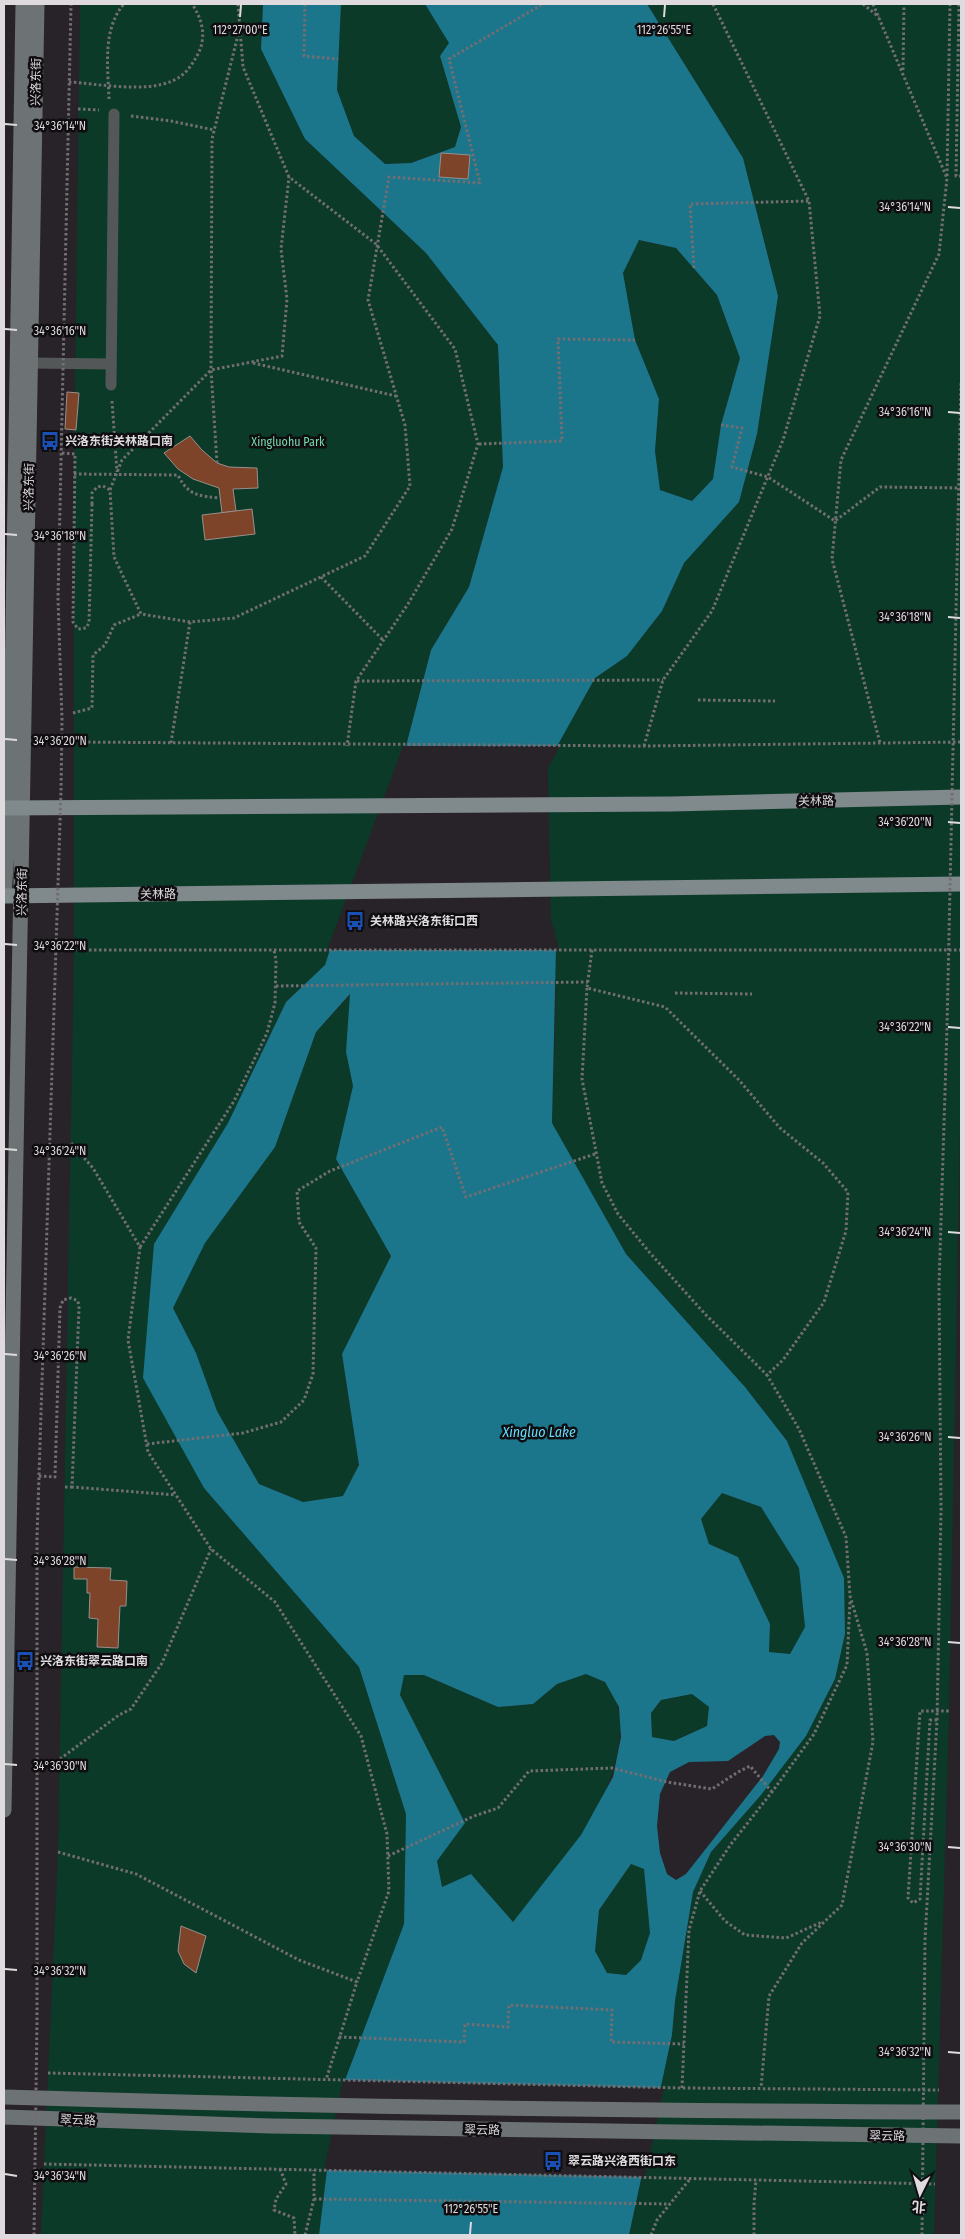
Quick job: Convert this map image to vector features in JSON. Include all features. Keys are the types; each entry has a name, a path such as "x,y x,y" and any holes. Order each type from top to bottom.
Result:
{"main road":[{"name":"关林路","path":"12,808 672,804 961,797"},
{"name":"关林路","path":"4,896 961,884"}],"street":[{"name":"兴洛东街","path":"4,1810 22,895 12,808 23,4"},
{"name":"兴洛东街","path":"4,896 12,808 31,363 37,4"},
{"name":"翠云路","path":"4,2097 270,2106 684,2112 961,2112"},
{"name":"翠云路","path":"4,2117 271,2126 961,2136"}],"lane":[{"path":"111,385 114,114"},
{"path":"31,363 111,364"}],"path":[{"path":"34,2235 38,2020 37,1538 61,792 62,720 58,598 71,4"},
{"path":"109,81 108,47 112,22 124,4"},
{"path":"69,82 134,87 152,86 173,81 190,68 201,48 203,31 200,16 192,4"},
{"path":"141,614 114,557 110,490 122,460 211,370 282,356 287,299 281,249 289,177 243,67 238,4"},
{"path":"305,4 304,56 338,59"},
{"path":"73,713 92,708 93,655 105,646 114,624 141,614 190,622 234,618 364,556 410,486 405,425 368,300 376,244 389,177 480,183 449,59 543,4"},
{"path":"644,746 662,680 712,611 768,477 783,440 820,316 809,201 713,4"},
{"path":"863,4 880,18"},
{"path":"873,4 947,178"},
{"path":"903,73 904,4"},
{"path":"880,743 832,559 835,521 841,460 939,254 947,178 950,4"},
{"path":"959,4 956,176 961,176"},
{"path":"217,463 211,370 212,139 240,28"},
{"path":"114,114 171,121 214,130"},
{"path":"289,177 376,244 455,349 478,444 452,529 408,604 356,681 347,746"},
{"path":"694,268 690,204 809,201"},
{"path":"478,444 562,441 558,339 635,340"},
{"path":"250,362 396,396"},
{"path":"922,2235 926,1940 938,1720 940,1510 938,1285 947,1027 961,382"},
{"path":"111,385 117,473"},
{"path":"720,425 742,428 732,467 768,477 835,521"},
{"path":"62,454 75,454 73,622 78,629 86,628 89,623 92,493 96,487 103,486 110,490"},
{"path":"74,474 117,473 178,476 184,487 193,493 220,498"},
{"path":"835,521 880,487 961,488"},
{"path":"321,577 383,640"},
{"path":"172,743 190,622"},
{"path":"356,681 662,680"},
{"path":"698,700 775,701"},
{"path":"73,742 347,746 644,746 961,742"},
{"path":"74,950 961,950"},
{"path":"274,950 276,960 275,1003 267,1033 234,1102 140,1247 128,1340 148,1452 211,1549 275,1602 361,1736 387,1834 389,1891 357,1982 326,2080"},
{"path":"592,950 587,988 582,1079 602,1183 618,1214 650,1254 706,1315 767,1375 799,1429 846,1537 850,1596 847,1665 814,1734 731,1844 700,1892 689,1930 682,2088"},
{"path":"276,986 588,982"},
{"path":"587,988 665,1007 739,1080 780,1128 822,1163 848,1192 846,1232 824,1302 783,1360 767,1375"},
{"path":"675,993 752,994"},
{"path":"147,1444 243,1433 282,1422 304,1400 313,1374 316,1248 299,1222 297,1191 330,1171 442,1127 466,1197 595,1154"},
{"path":"71,1143 93,1168 140,1247"},
{"path":"39,1476 55,1477 60,1308 63,1300 71,1298 78,1301 79,1308 72,1487"},
{"path":"65,1487 176,1495"},
{"path":"60,1759 118,1715 131,1709 162,1663 211,1549"},
{"path":"761,2088 769,1996 802,1943 842,1905 873,1742 867,1653 850,1596"},
{"path":"938,1720 930,1720 920,1898 913,1904 908,1898 920,1711 950,1711"},
{"path":"388,1856 474,1816 498,1808 529,1771 612,1768 667,1782 712,1789 750,1766 772,1792"},
{"path":"58,1852 136,1874 299,1960 357,1982"},
{"path":"700,1892 725,1921 745,1934 786,1938 825,1921"},
{"path":"339,2037 464,2042 465,2024 508,2027 509,2005 612,2010 611,2042 684,2044"},
{"path":"48,2073 682,2088 939,2090"},
{"path":"44,2164 935,2184"},
{"path":"280,2169 286,2184 276,2199 274,2210 294,2218 296,2235"},
{"path":"305,2235 314,2199 314,2170"},
{"path":"651,2235 657,2220 690,2178"},
{"path":"754,2235 756,2180"},
{"path":"314,2199 670,2204"}],"green space":[{"name":"Xingluohu Park","path":"80,4 263,4 261,49 305,139 426,253 498,345 503,467 469,587 431,650 406,746 340,919 325,965 286,1002 228,1123 154,1244 204,1488 359,1667 406,1814 404,1924 345,2080 319,2235 41,2235 58,1852 74,950 74,474"},
{"path":"341,4 425,4 449,43 440,56 461,127 455,147 411,163 385,164 354,136 337,90"},
{"path":"647,4 961,4 961,1076 949,1711 934,2235 629,2235 672,2035 675,2001 693,1892 711,1852 761,1795 806,1736 835,1679 845,1634 844,1578 787,1441 745,1387 626,1254 552,1123 556,990 548,920 545,768 595,678 627,656 662,611 684,563 739,502 757,434 778,296 743,158"},
{"path":"638,240 676,248 717,295 740,358 721,425 713,479 692,501 660,490 655,451 659,399 635,340 623,273"},
{"path":"351,994 346,1052 353,1086 336,1159 391,1256 342,1354 359,1465 344,1496 303,1502 259,1484 217,1411 196,1353 173,1308 205,1243 275,1147 316,1032"},
{"path":"722,1493 761,1507 799,1568 805,1627 790,1654 769,1652 770,1624 738,1557 709,1544 701,1519"},
{"path":"404,1674 424,1675 498,1707 533,1704 557,1684 586,1674 604,1682 613,1694 620,1719 618,1748 611,1776 600,1803 569,1853 514,1923 471,1874 442,1887 437,1861 465,1823 400,1695"},
{"path":"693,1694 709,1707 707,1726 674,1741 652,1737 651,1713 661,1700"},
{"path":"631,1864 644,1868 651,1933 641,1960 626,1975 607,1973 595,1951 599,1910"}],"water":[{"name":"Xingluo Lake","path":"263,4 341,4 337,90 354,136 385,164 411,163 455,147 461,127 440,56 449,43 425,4 647,4 743,158 778,296 757,434 739,502 684,563 662,611 627,656 595,678 545,768 548,920 556,948 552,1123 626,1254 745,1387 787,1441 844,1578 845,1634 835,1679 806,1736 761,1795 711,1852 693,1892 675,2001 672,2035 629,2235 319,2235 327,2170 345,2080 404,1924 406,1814 359,1667 204,1488 143,1378 154,1244 228,1123 286,1002 325,965 340,919 406,746 431,650 469,587 503,467 498,345 426,253 305,139 261,49","holes":["639,240 676,248 717,295 740,358 721,425 713,479 692,501 660,490 655,451 659,399 635,340 623,273","350,994 346,1052 353,1086 336,1159 391,1256 342,1354 359,1465 343,1496 303,1502 259,1484 217,1411 196,1353 173,1308 205,1243 275,1147 316,1032","722,1493 761,1507 799,1568 805,1627 790,1654 769,1652 770,1624 738,1557 709,1544 701,1519","586,1674 605,1682 619,1707 621,1737 613,1777 581,1835 513,1922 471,1874 442,1887 437,1861 465,1823 400,1695 404,1675 424,1675 498,1707 533,1704 557,1684","692,1694 709,1707 707,1726 674,1741 652,1737 651,1713 661,1700","774,1735 780,1742 779,1749 763,1776 686,1874 676,1880 667,1874 660,1853 657,1826 660,1794 670,1772 689,1762 728,1761 765,1736","631,1864 644,1869 650,1933 641,1960 626,1975 607,1973 595,1951 599,1910"]}],"pier":[{"path":"403,746 560,746 548,768 551,919 559,950 327,950"},
{"path":"343,2080 664,2088 645,2177 324,2170"}],"building":[{"path":"441,153 470,155 468,179 439,177"},
{"path":"67,392 79,393 76,430 65,429"},
{"path":"190,436 217,463 229,467 257,468 258,488 233,489 236,511 222,513 219,488 193,479 178,469 164,453"},
{"path":"252,509 255,534 205,540 202,515"},
{"path":"74,1567 111,1568 110,1580 127,1581 126,1606 120,1606 118,1648 97,1647 98,1619 89,1618 90,1593 87,1593 87,1579 74,1579"},
{"path":"181,1926 206,1936 196,1973 184,1964 178,1951"}],"place":[{"name":"兴洛东街关林路口南","path":"50,441"},
{"name":"关林路兴洛东街口西","path":"355,921"},
{"name":"兴洛东街翠云路口南","path":"25,1661"},
{"name":"翠云路兴洛西街口东","path":"553,2161"}]}
